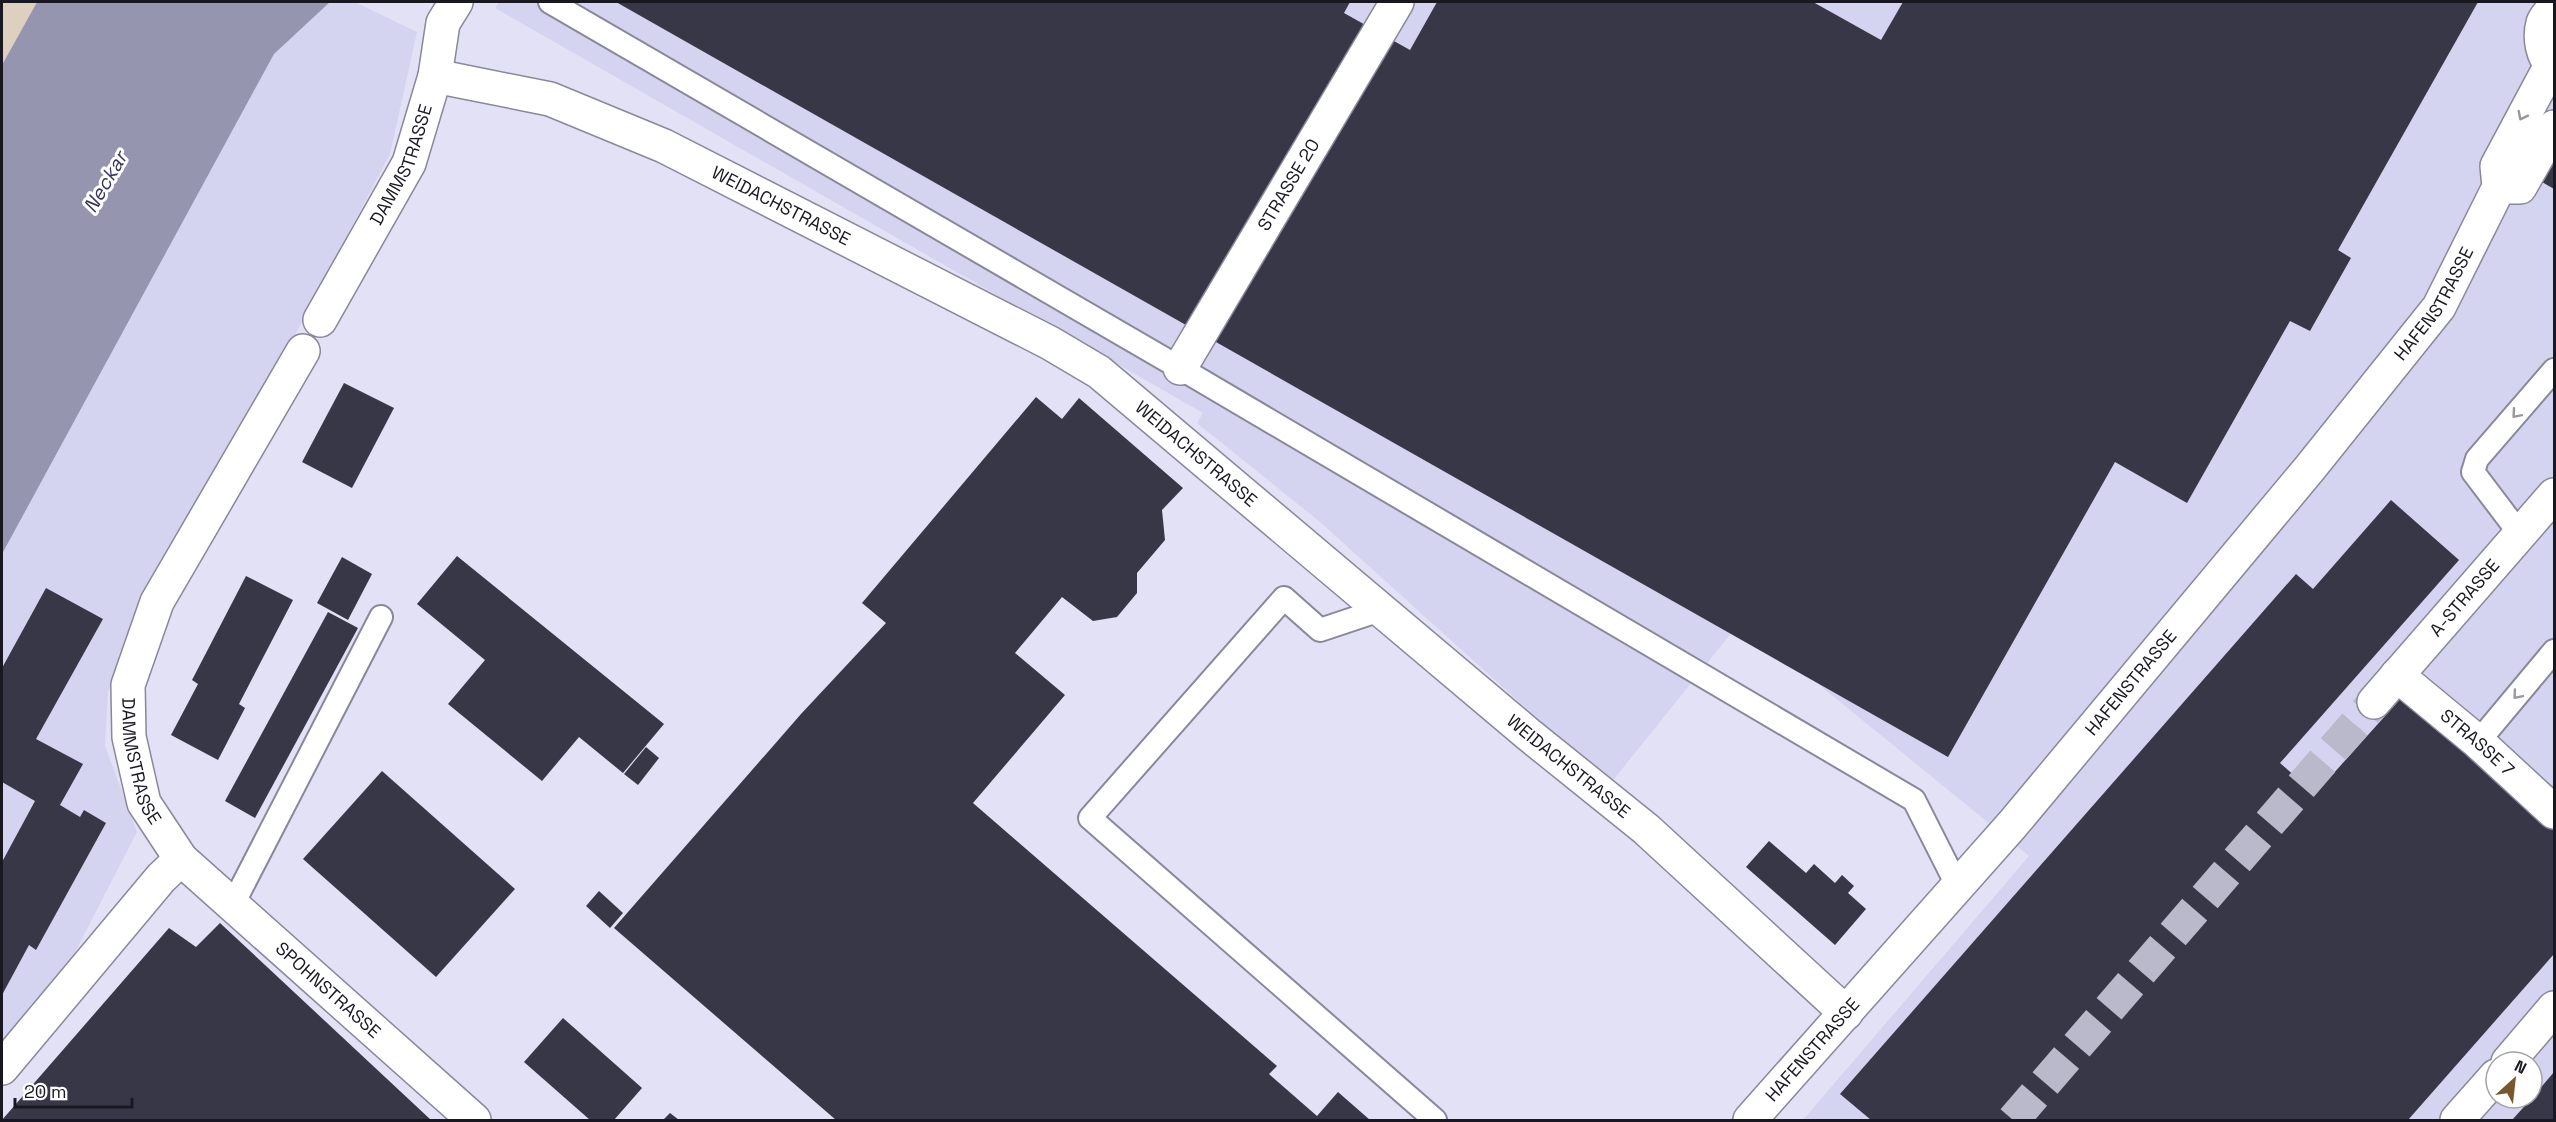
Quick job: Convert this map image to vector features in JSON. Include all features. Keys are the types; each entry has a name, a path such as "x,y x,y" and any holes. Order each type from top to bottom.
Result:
{"street":[{"name":"DAMMSTRASSE","path":"320,320 409,163 435,76 443,24 456,2"},
{"name":"STRASSE 20","path":"1180,368 1397,2"},
{"path":"2554,7 2544,21 2541,44 2553,66 2497,166 2499,187 2520,187 2554,127"},
{"name":"WEIDACHSTRASSE","path":"435,76 550,99 664,146 1050,343 1100,372 1383,609 1528,734 1646,830 1846,1013"},
{"name":"HAFENSTRASSE","path":"1750,1120 1958,887 2302,478 2439,307 2499,187"},
{"name":"DAMMSTRASSE","path":"181,859 144,803 129,737 129,685 157,602 303,351"},
{"name":"A-STRASSE","path":"2374,702 2554,495"},
{"name":"STRASSE 7","path":"2397,675 2478,742 2554,812"},
{"path":"2,1068 161,878 181,859"},
{"name":"SPOHNSTRASSE","path":"181,859 474,1120"},
{"path":"2518,1050 2554,1008"},
{"path":"2457,1120 2484,1090"}],"lane":[{"path":"550,2 1180,368 1914,800 1958,887"},
{"path":"2520,534 2473,472 2477,459 2554,370"},
{"path":"1383,609 1320,630 1284,598 1090,818 1435,1120"},
{"path":"232,906 381,617"},
{"path":"2478,742 2554,651"}],"shaded area":[{"path":"2,2 37,2 2,65"},
{"path":"330,2 355,2 417,32 390,154 108,691 105,746 137,832 72,958 2,1043 2,554 274,54"},
{"path":"499,2 2554,2 2554,1120 1803,1120 2029,856 1741,621 1610,784 1320,522 1197,423 1203,413 495,8"}],"water":[{"name":"Neckar","path":"37,2 330,2 274,54 2,554 2,65"}],"building":[{"path":"616,2 1350,2 1344,13 1410,50 1437,2 1813,2 1881,40 1903,2 2478,2 2338,250 2351,258 2310,331 2290,321 2187,503 2115,462 1948,757"},
{"path":"2554,160 2554,189 2542,182"},
{"path":"344,383 394,408 352,488 302,462"},
{"path":"1036,397 1062,419 1079,398 1183,488 1162,510 1165,540 1137,573 1137,593 1117,617 1093,621 1062,597 1015,653 1065,695 973,803 1277,1066 1269,1074 1317,1116 1338,1092 1370,1120 836,1120 614,928 801,714 886,623 862,603"},
{"path":"2391,500 2459,560 2280,763 2315,794 2403,696 2554,831 2554,954 2408,1120 1871,1120 1840,1094 2296,574 2313,589"},
{"path":"457,556 664,724 623,773 579,737 542,781 448,704 485,660 417,604"},
{"path":"342,557 372,574 348,620 317,603"},
{"path":"246,576 293,600 239,704 245,708 218,760 171,735 198,684 192,680"},
{"path":"46,588 103,619 36,739 83,764 60,805 80,817 84,810 106,823 36,950 29,945 2,995 2,862 35,801 2,782 2,668"},
{"path":"328,612 358,628 255,818 225,801"},
{"path":"646,747 659,758 638,785 624,774"},
{"path":"382,771 515,889 436,977 303,859"},
{"path":"1769,841 1806,873 1814,864 1835,883 1842,875 1854,886 1848,893 1866,909 1835,945 1746,867"},
{"path":"599,891 623,913 610,928 586,906"},
{"path":"220,923 431,1120 2,1120 169,928 196,947"},
{"path":"563,1018 642,1088 614,1120 590,1120 524,1062"},
{"path":"2554,1072 2554,1120 2512,1120 2521,1110 2544,1110 2544,1084"},
{"path":"670,1113 679,1120 663,1120"}],"tunnel":[{"path":"2013,1120 2374,702"}]}
